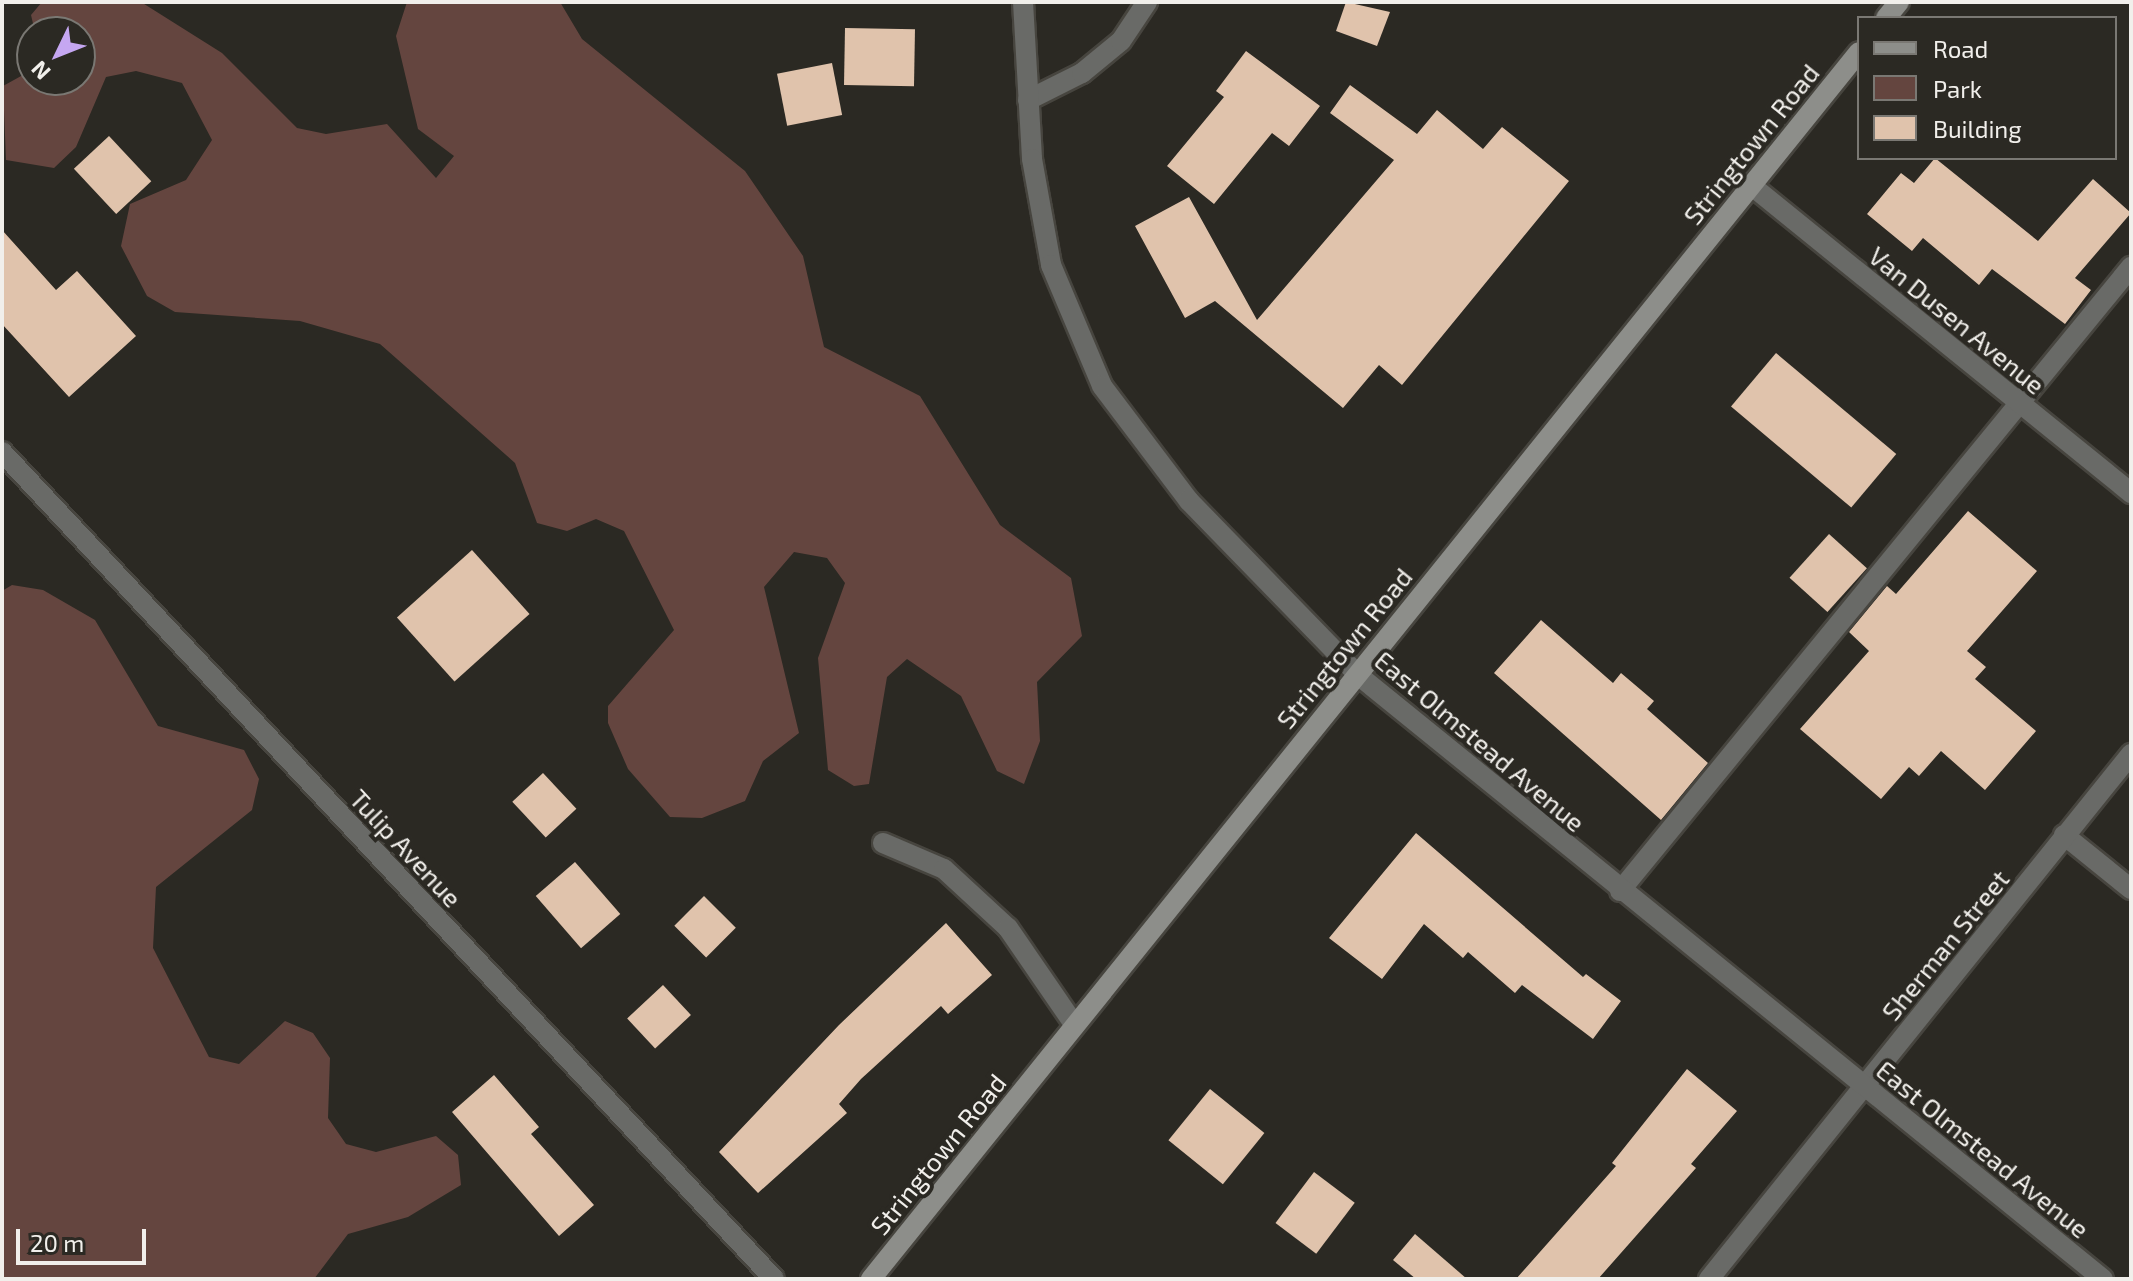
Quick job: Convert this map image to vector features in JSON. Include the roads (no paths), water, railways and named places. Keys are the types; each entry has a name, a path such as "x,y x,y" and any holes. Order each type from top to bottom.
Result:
{"main road":[{"name":"Stringtown Road","path":"871,1279 1857,55"}],"street":[{"name":"East Olmstead Avenue","path":"1023,2 1032,159 1051,265 1102,386 1189,501 1358,675 1620,891 2103,1279"},
{"path":"1028,100 1082,73 1121,41 1147,2"},
{"name":"Van Dusen Avenue","path":"1752,186 2131,493"},
{"path":"1620,891 2131,267"},
{"name":"Tulip Avenue","path":"2,452 774,1279"},
{"name":"Sherman Street","path":"1709,1279 1972,958 2064,835 2131,754"},
{"path":"2064,835 2131,889"},
{"path":"883,843 944,869 1008,928 1074,1024"}]}
